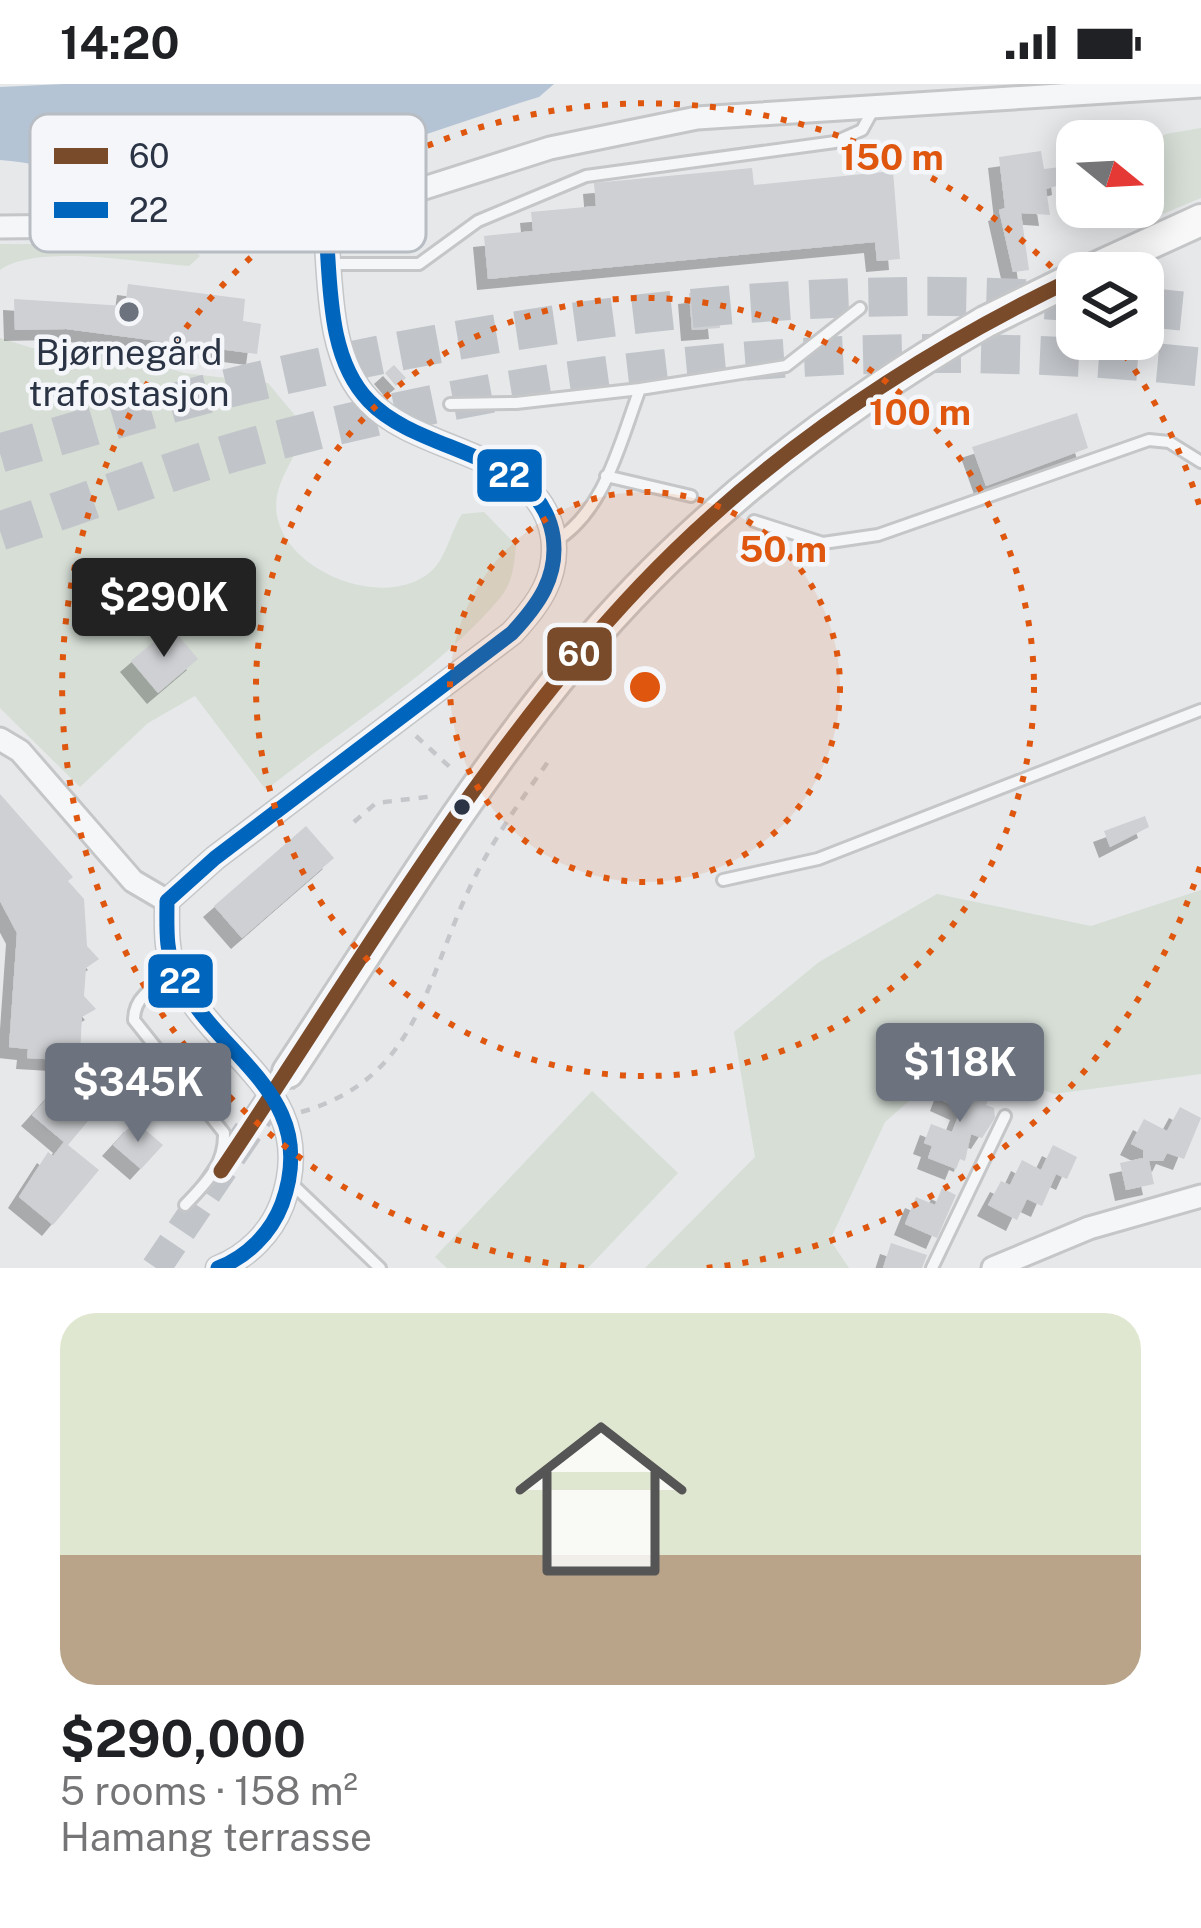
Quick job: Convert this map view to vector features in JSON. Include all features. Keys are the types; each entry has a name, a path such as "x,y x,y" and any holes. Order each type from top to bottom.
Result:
{"main road":[{"path":"1130,252 1191,223"},
{"path":"288,1072 540,703 644,581 812,434 904,370 1056,287"}],"street":[{"path":"426,186 550,148 652,125 874,105 1201,86"},
{"path":"0,226 30,226"},
{"path":"167,901 530,614 553,570 554,542 538,500 509,474 398,425 368,401 352,378 336,334 329,252"},
{"path":"0,739 20,751 133,880 167,901"},
{"path":"167,901 167,942 175,974 284,1117 293,1159 277,1218 254,1248 224,1267"},
{"path":"993,1268 1088,1228 1201,1196"}],"lane":[{"path":"330,264 419,264 478,221 549,188 637,166 835,142 862,130 874,105"},
{"path":"449,404 516,403 786,366 860,308"},
{"path":"554,542 577,528 606,476 640,388"},
{"path":"754,521 824,543 878,536 1149,440 1169,442 1201,462"},
{"path":"606,476 691,496"},
{"path":"724,880 818,859 1201,710"},
{"path":"175,974 134,1006 134,1020 224,1133 225,1151 212,1178 185,1205"},
{"path":"932,1268 1004,1116"},
{"path":"290,1182 380,1268"}],"path":[{"path":"402,716 453,770"},
{"path":"284,1117 333,1102 370,1081 403,1045 471,884 500,830 550,759"},
{"path":"354,823 376,802 435,796"}],"shaded area":[{"path":"1201,128 1201,198 1164,213 1164,135"},
{"path":"0,244 30,244 30,252 196,252 200,256 189,266 64,256 17,262 0,270"},
{"path":"0,338 32,348 130,356 184,373 268,383 303,425 276,506 286,539 300,555 318,569 362,586 406,585 438,564 462,514 484,512 516,545 508,586 449,650 266,790 195,696 148,723 80,787 0,708"},
{"path":"1201,890 1201,1074 1054,1094 959,1057 885,1122 830,1240 849,1268 645,1268 755,1157 734,1032 819,962 937,894 1091,926"},
{"path":"592,1091 678,1173 588,1268 447,1268 435,1257"}],"water":[{"path":"554,84 539,97 426,134 426,114 30,114 30,165 0,160 0,87"}],"building":[{"path":"1041,151 1044,169 1056,168 1056,186 1046,189 1050,215 1021,213 1029,270 1013,272 999,210 1005,208 999,157"},
{"path":"752,168 754,185 893,171 900,259 877,261 875,242 488,279 484,236 533,231 531,212 596,206 594,183"},
{"name":"Bjørnegård trafostasjon","path":"128,284 245,299 243,321 261,324 257,354 66,329 15,330 14,299 125,306"},
{"path":"716,290 720,328 692,330 689,293"},
{"path":"394,365 406,378 396,386 385,373"},
{"path":"1077,413 1088,448 986,486 972,447"},
{"path":"171,627 198,659 158,693 131,661"},
{"path":"0,794 73,877 68,881 84,899 87,946 99,959 86,968 84,996 96,1009 82,1017 80,1053 62,1051 61,1060 27,1058 28,1049 9,1047 17,933 0,901"},
{"path":"1145,816 1149,827 1110,847 1104,831"},
{"path":"306,826 334,858 242,938 214,906"},
{"path":"949,1079 990,1096 986,1105 994,1108 995,1118 982,1138 971,1134 965,1161 960,1159 956,1169 928,1158 932,1146 924,1143 931,1124 952,1132 961,1109 941,1100"},
{"path":"59,1085 93,1115 68,1145 99,1170 53,1225 19,1197 48,1152 53,1156 64,1142 32,1115"},
{"path":"1180,1107 1201,1118 1184,1159 1167,1153 1163,1161 1149,1161 1154,1184 1126,1190 1120,1163 1143,1158 1143,1150 1131,1144 1144,1119 1167,1131"},
{"path":"135,1121 163,1145 141,1169 113,1145"},
{"path":"1053,1145 1077,1157 1067,1179 1056,1174 1042,1206 1027,1199 1017,1220 988,1205 1001,1181 1010,1185 1022,1160 1041,1170"},
{"path":"942,1188 956,1195 937,1238 905,1224 916,1197 935,1205"},
{"path":"891,1243 927,1255 922,1268 883,1268"}],"tunnel":[{"path":"0,453 254,382 559,324 663,311 872,297 1056,301"},
{"path":"1164,309 1201,313"},
{"path":"0,531 267,443 498,392 614,375 848,355 1083,357 1201,367"},
{"path":"156,1268 287,1074"}],"transit line":[{"name":"22","path":"218,1268 248,1251 277,1215 291,1166 288,1133 259,1079 194,1004 176,974 168,948 167,901 215,858 512,633 538,601 553,565 553,536 543,508 526,487 502,470 391,419 355,383 337,339 328,252"},
{"name":"60","path":"221,1171 470,795 580,653 640,586 738,493 845,411 958,339 1056,288"}],"place":[{"name":"Bjørnegård trafostasjon","path":"129,312"}]}
